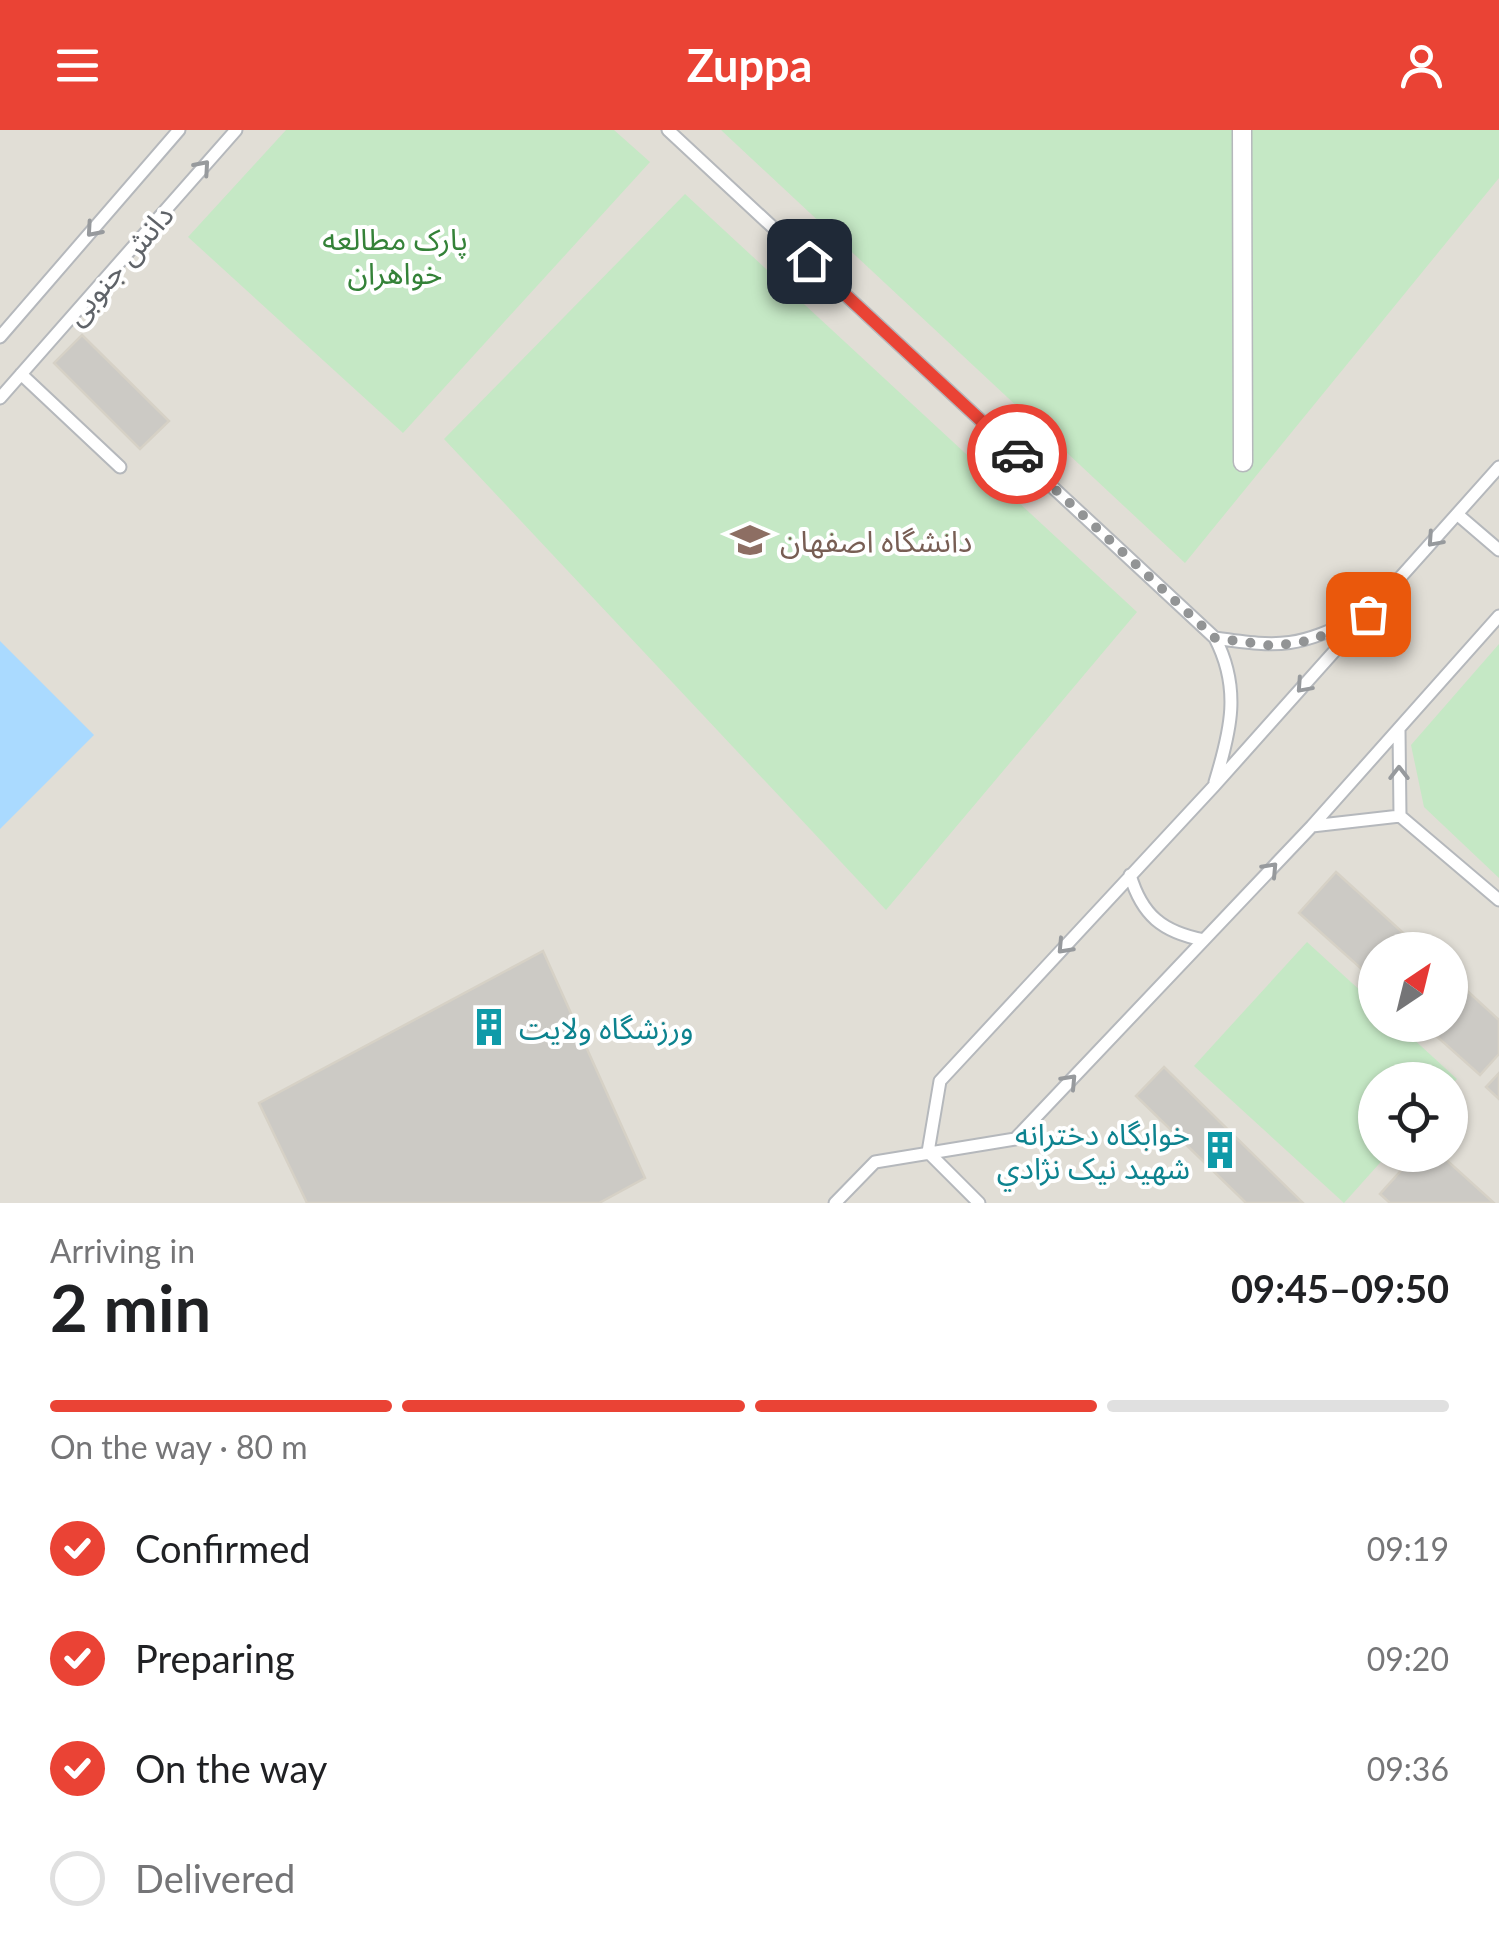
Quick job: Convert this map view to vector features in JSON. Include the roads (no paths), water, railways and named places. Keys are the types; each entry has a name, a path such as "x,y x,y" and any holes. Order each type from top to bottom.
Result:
{"street":[{"path":"1242,130 1242,462"}],"lane":[{"name":"دانش جنوبی","path":"0,338 180,130"},
{"name":"دانش جنوبی","path":"0,398 236,130"},
{"path":"668,130 683,135 1215,638 1226,660 1232,706 1230,731 1214,786"},
{"path":"21,374 120,467"},
{"path":"928,1152 940,1082 1214,786 1499,467"},
{"path":"1457,514 1499,550"},
{"path":"1215,638 1274,646 1313,640 1368,614"},
{"path":"835,1203 874,1162 1015,1140 1312,826 1499,616"},
{"path":"1399,730 1400,816"},
{"path":"1312,826 1400,816 1499,900"},
{"path":"1130,875 1138,903 1156,919 1177,935 1204,940"},
{"path":"928,1152 979,1203"}],"water":[{"path":"0,641 94,735 0,829"}],"place":[{"name":"دانشگاه اصفهان","path":"750,540"},
{"name":"ورزشگاه ولایت","path":"489,1027"},
{"name":"خوابگاه دخترانه شهيد نيک نژادي","path":"1220,1150"}],"park label":[{"name":"پارک مطالعه خواهران","path":"395,255"}]}
